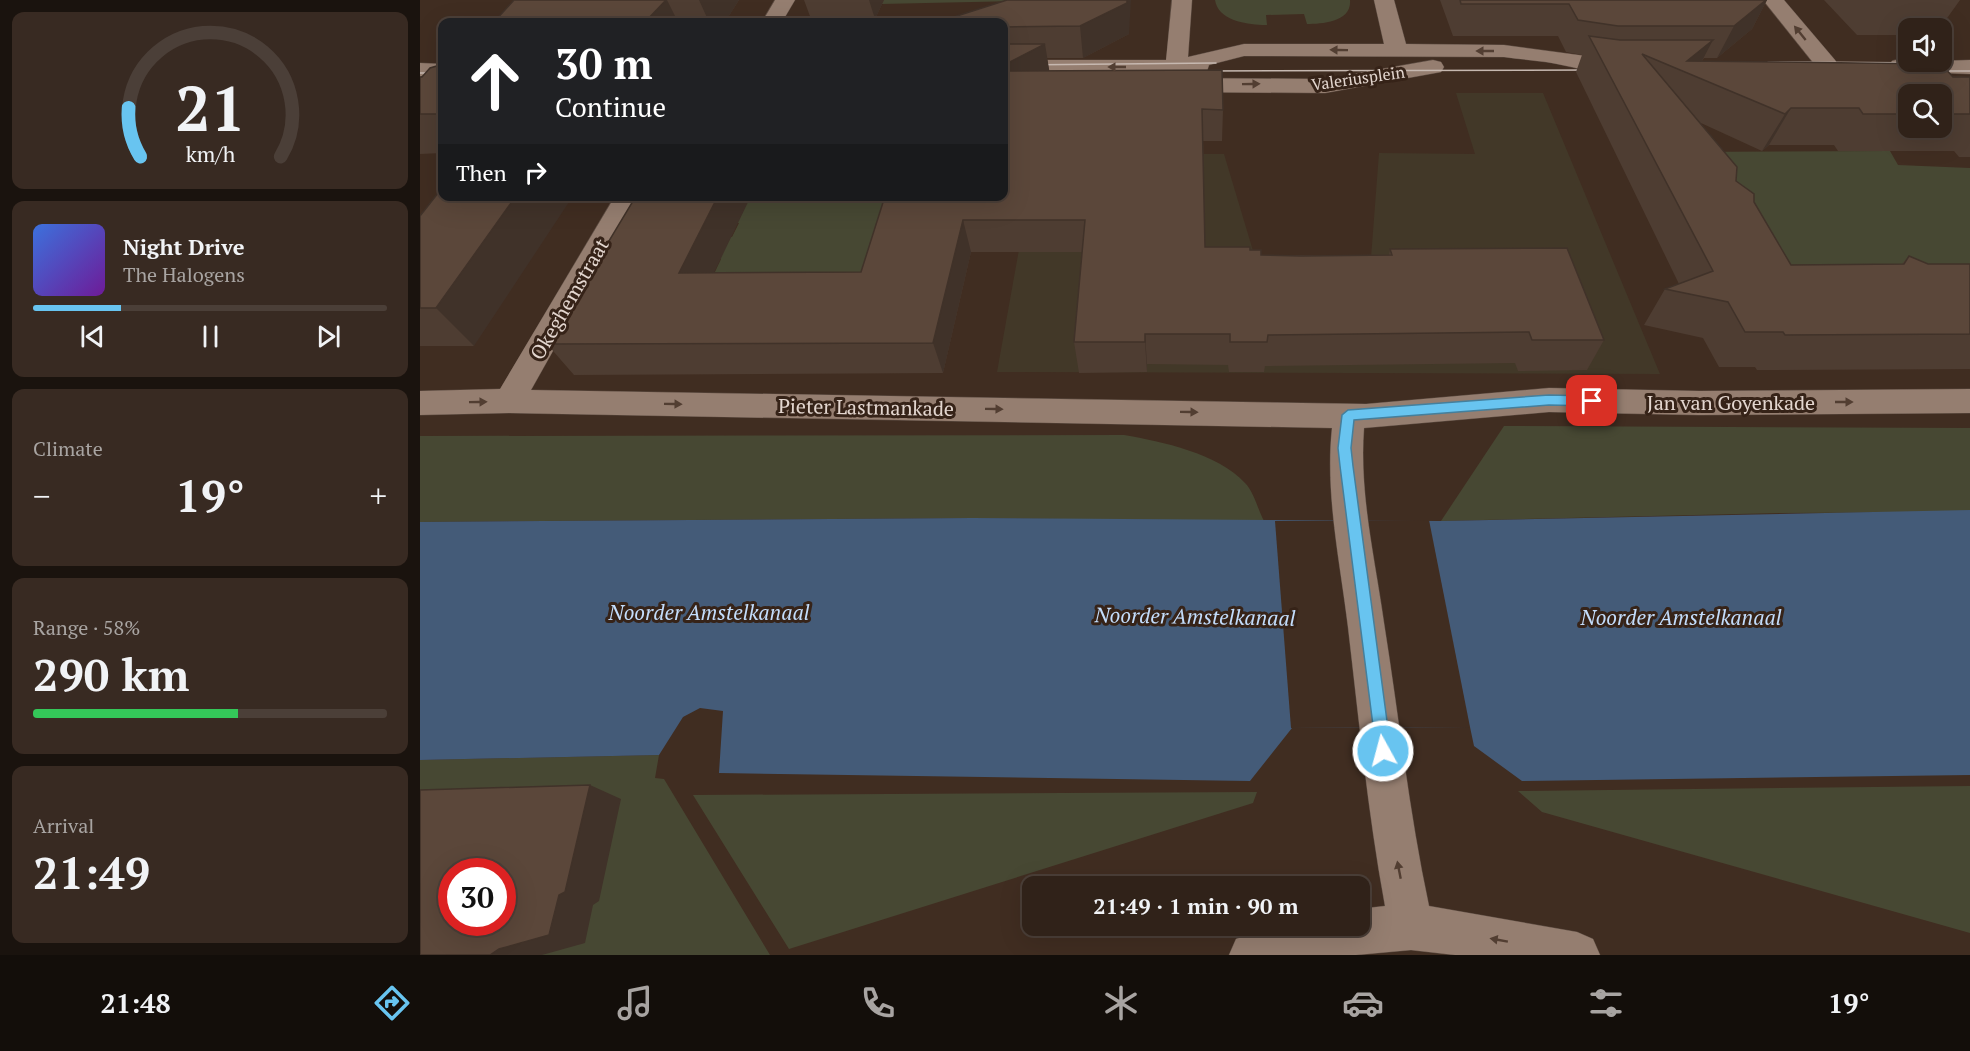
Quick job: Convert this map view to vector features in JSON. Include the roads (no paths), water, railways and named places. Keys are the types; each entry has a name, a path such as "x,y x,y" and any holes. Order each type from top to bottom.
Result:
{"street":[{"path":"774,18 784,0"},
{"path":"1008,67 1176,66 1182,0"},
{"name":"Valeriusplein","path":"1176,66 1244,50 1397,52 1384,0"},
{"path":"1773,0 1827,65"},
{"path":"1397,52 1504,51 1605,67"},
{"name":"Valeriusplein","path":"1176,66 1433,67"},
{"path":"1804,66 1849,66"},
{"path":"1882,66 1970,67"},
{"name":"Valeriusplein","path":"1027,67 1057,79 1088,84 1325,86 1433,67"},
{"path":"1433,67 1640,67"},
{"path":"420,70 438,70"},
{"name":"Okeghemstraat","path":"509,401 625,201"},
{"name":"Jan van Goyenkade","path":"1312,415 1348,415 1549,400 1699,403 1970,401"},
{"name":"Pieter Lastmankade","path":"420,403 509,401 1312,415"},
{"path":"1348,415 1345,448 1352,521 1398,866 1411,927"},
{"path":"1252,955 1368,930 1411,927 1448,931 1576,955"}],"water":[{"name":"Noorder Amstelkanaal","path":"1970,510 1970,775 1522,781 1474,746 1470,727 1292,728 1250,781 719,773 723,711 700,708 683,717 659,755 420,760 420,522 972,518 1441,521"}],"tram line":[{"path":"1768,62 1898,63"},
{"path":"1008,65 1216,63"},
{"path":"1204,71 1594,70"},
{"path":"1952,71 1970,71"},
{"path":"420,73 438,73"}]}
